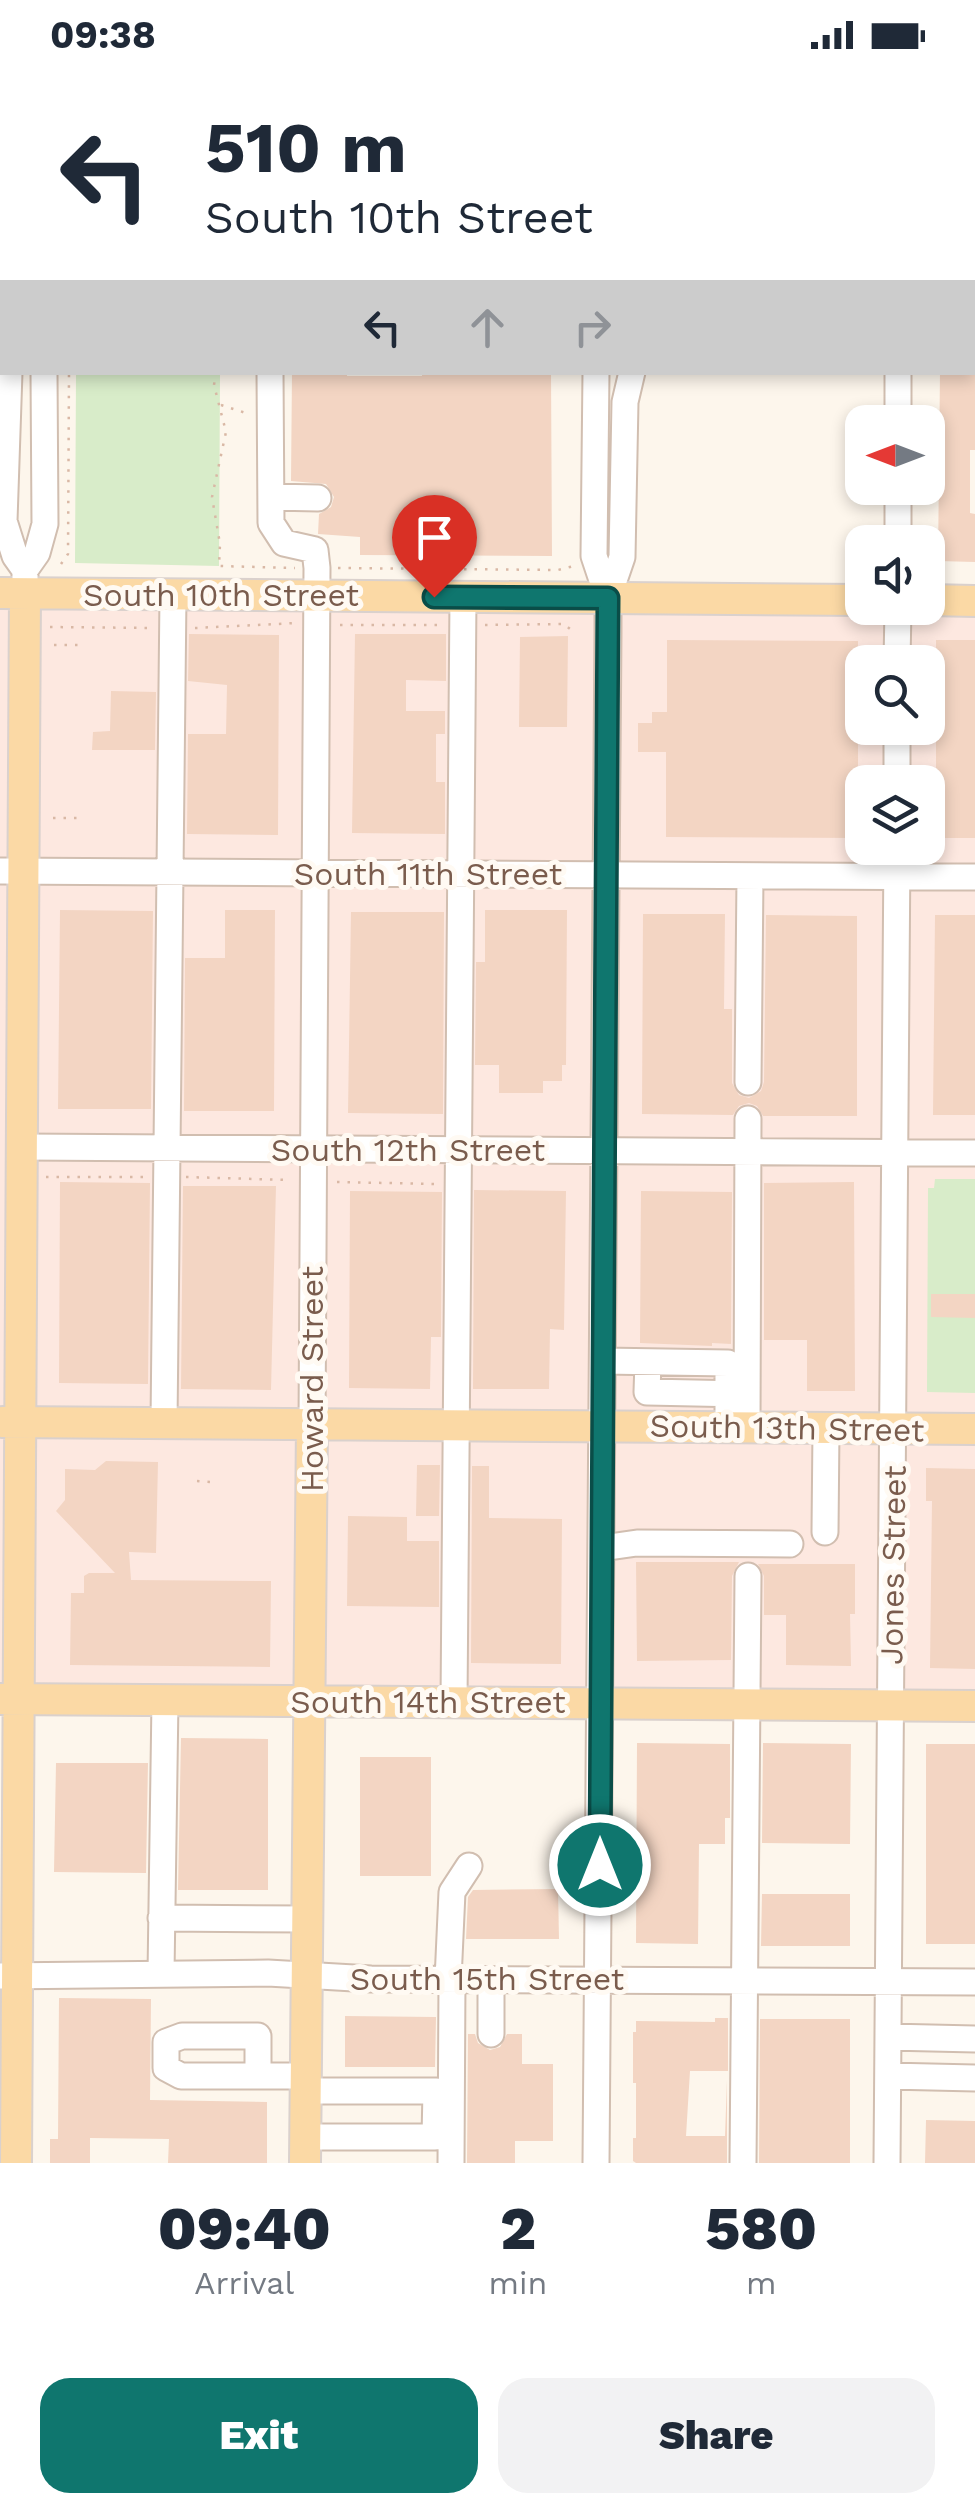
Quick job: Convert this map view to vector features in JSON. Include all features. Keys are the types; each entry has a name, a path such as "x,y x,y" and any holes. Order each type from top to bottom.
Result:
{"main road":[{"name":"South 10th Street","path":"17,586 173,595 317,582 463,597 845,600"},
{"path":"16,2163 8,1976 10,1422 22,1147 12,871 17,586"},
{"path":"945,600 975,601"},
{"name":"South 13th Street","path":"10,1422 975,1429"},
{"name":"Howard Street","path":"305,2150 312,1424"},
{"name":"South 14th Street","path":"9,1699 975,1706"}],"street":[{"path":"9,375 4,521 15,556 17,586"},
{"path":"17,586 37,553 45,524 44,375"},
{"path":"270,375 271,523 284,543 315,550 317,582"},
{"path":"596,375 594,556 608,598 596,2163"},
{"path":"608,598 622,557 625,402 631,375"},
{"path":"898,375 898,405"},
{"path":"271,497 318,498"},
{"name":"Howard Street","path":"312,1424 317,582"},
{"path":"164,1423 173,595"},
{"path":"454,1702 463,597"},
{"name":"Jones Street","path":"887,2163 897,865"},
{"name":"South 11th Street","path":"12,871 975,877"},
{"path":"748,1082 750,876"},
{"path":"738,1427 748,1120"},
{"name":"South 12th Street","path":"22,1147 975,1153"},
{"path":"604,1361 677,1375 728,1363 738,1394"},
{"path":"825,1532 826,1429"},
{"path":"602,1548 638,1543 790,1544"},
{"path":"742,2163 748,1576"},
{"path":"160,1974 165,1700"},
{"path":"452,2163 452,1892 469,1866"},
{"path":"162,1918 307,1919"},
{"name":"South 15th Street","path":"8,1976 975,1982"},
{"path":"491,2034 492,1980"},
{"path":"888,2037 975,2039"},
{"path":"258,2075 306,2083 436,2091 435,2137 305,2150"},
{"path":"888,2076 975,2078"}],"path":[{"path":"61,564 68,554 69,375"},
{"path":"216,375 214,384 226,432 212,497 220,544 219,566 317,582 576,566"},
{"path":"220,406 248,414"},
{"path":"54,645 84,645"},
{"path":"53,818 82,818"},
{"path":"337,1182 458,1184"},
{"path":"197,1482 210,1482"}],"shaded area":[{"path":"0,594 845,608 845,625 945,625 945,606 975,603 975,1706 0,1699"}],"green space":[{"path":"76,375 220,375 219,566 75,563"},
{"path":"935,1179 975,1179 975,1393 927,1392 928,1188 934,1188"}],"building":[{"path":"292,375 551,375 552,556 360,555 360,537 318,534 319,514 331,507 334,497 326,484 291,481"},
{"path":"940,375 975,375 970,513 975,514 975,562 945,561 945,525 938,525 939,505 945,505 945,405 940,405"},
{"path":"189,634 279,635 278,835 187,834 188,734 226,734 227,685 188,681"},
{"path":"355,634 446,634 446,681 406,680 406,711 445,711 445,734 436,734 436,782 445,782 445,834 352,833"},
{"path":"568,636 567,727 519,727 520,637"},
{"path":"667,640 858,641 858,645 845,645 845,745 858,745 858,765 845,765 845,838 666,837 666,752 638,752 638,723 652,723 652,712 667,712"},
{"path":"936,640 975,640 975,838 945,838 945,765 936,765 936,745 945,745 945,645 936,645"},
{"path":"111,691 156,692 155,750 92,750 93,732 110,731"},
{"path":"60,910 153,911 151,1109 58,1109"},
{"path":"225,910 275,910 274,1111 184,1111 185,958 225,958"},
{"path":"485,910 567,910 566,1065 562,1065 562,1081 543,1081 543,1093 499,1093 499,1065 475,1065 476,962 485,962"},
{"path":"351,912 444,912 443,1114 348,1113"},
{"path":"643,914 725,914 724,1009 732,1009 732,1083 739,1095 749,1098 761,1091 764,1082 766,915 857,916 857,1116 763,1116 757,1106 749,1103 739,1106 733,1115 642,1114"},
{"path":"935,915 975,915 975,1115 933,1115"},
{"path":"60,1182 150,1183 148,1384 59,1383"},
{"path":"854,1182 855,1391 807,1391 807,1340 764,1340 764,1183"},
{"path":"183,1186 276,1186 271,1390 181,1389"},
{"path":"474,1190 566,1191 564,1330 550,1329 549,1389 473,1389"},
{"path":"350,1191 442,1192 441,1337 431,1337 430,1389 349,1388"},
{"path":"641,1191 732,1192 731,1344 640,1343"},
{"path":"931,1294 975,1294 975,1318 931,1317"},
{"path":"106,1461 158,1462 156,1553 129,1552 131,1580 271,1581 270,1667 70,1665 71,1593 84,1593 84,1576 89,1573 115,1573 56,1511 65,1500 65,1469 95,1470"},
{"path":"417,1465 440,1465 439,1516 416,1516"},
{"path":"472,1466 489,1466 489,1518 562,1519 561,1664 471,1663"},
{"path":"926,1468 975,1469 975,1669 930,1668 932,1501 926,1501"},
{"path":"348,1516 407,1517 407,1541 439,1541 439,1607 347,1606"},
{"path":"636,1562 739,1562 732,1576 731,1660 637,1661"},
{"path":"758,1564 855,1564 855,1614 850,1614 851,1666 786,1665 786,1615 764,1615 764,1576"},
{"path":"181,1738 268,1739 268,1890 178,1890"},
{"path":"637,1743 730,1744 730,1818 725,1818 725,1844 699,1844 698,1944 636,1943"},
{"path":"763,1743 851,1744 850,1844 762,1843"},
{"path":"926,1744 975,1744 975,1944 926,1944"},
{"path":"360,1757 431,1757 431,1876 360,1876"},
{"path":"56,1763 148,1763 146,1873 54,1872"},
{"path":"558,1889 559,1939 466,1939 468,1897 473,1890"},
{"path":"762,1894 850,1894 850,1946 761,1946"},
{"path":"59,1998 151,1999 150,2100 267,2102 267,2163 168,2163 169,2139 90,2138 90,2163 50,2163 50,2139 58,2139"},
{"path":"345,2016 436,2017 435,2067 345,2067"},
{"path":"715,2018 728,2018 728,2071 690,2071 686,2136 725,2136 727,2080 727,2163 636,2163 636,2021 715,2022"},
{"path":"760,2019 850,2019 850,2163 759,2163"},
{"path":"468,2034 475,2034 478,2043 490,2050 500,2047 507,2034 522,2034 522,2064 553,2064 553,2141 515,2141 515,2163 467,2163"},
{"path":"926,2120 975,2121 975,2163 925,2163"}],"route":[{"path":"434,597 608,598 600,1865"}]}
